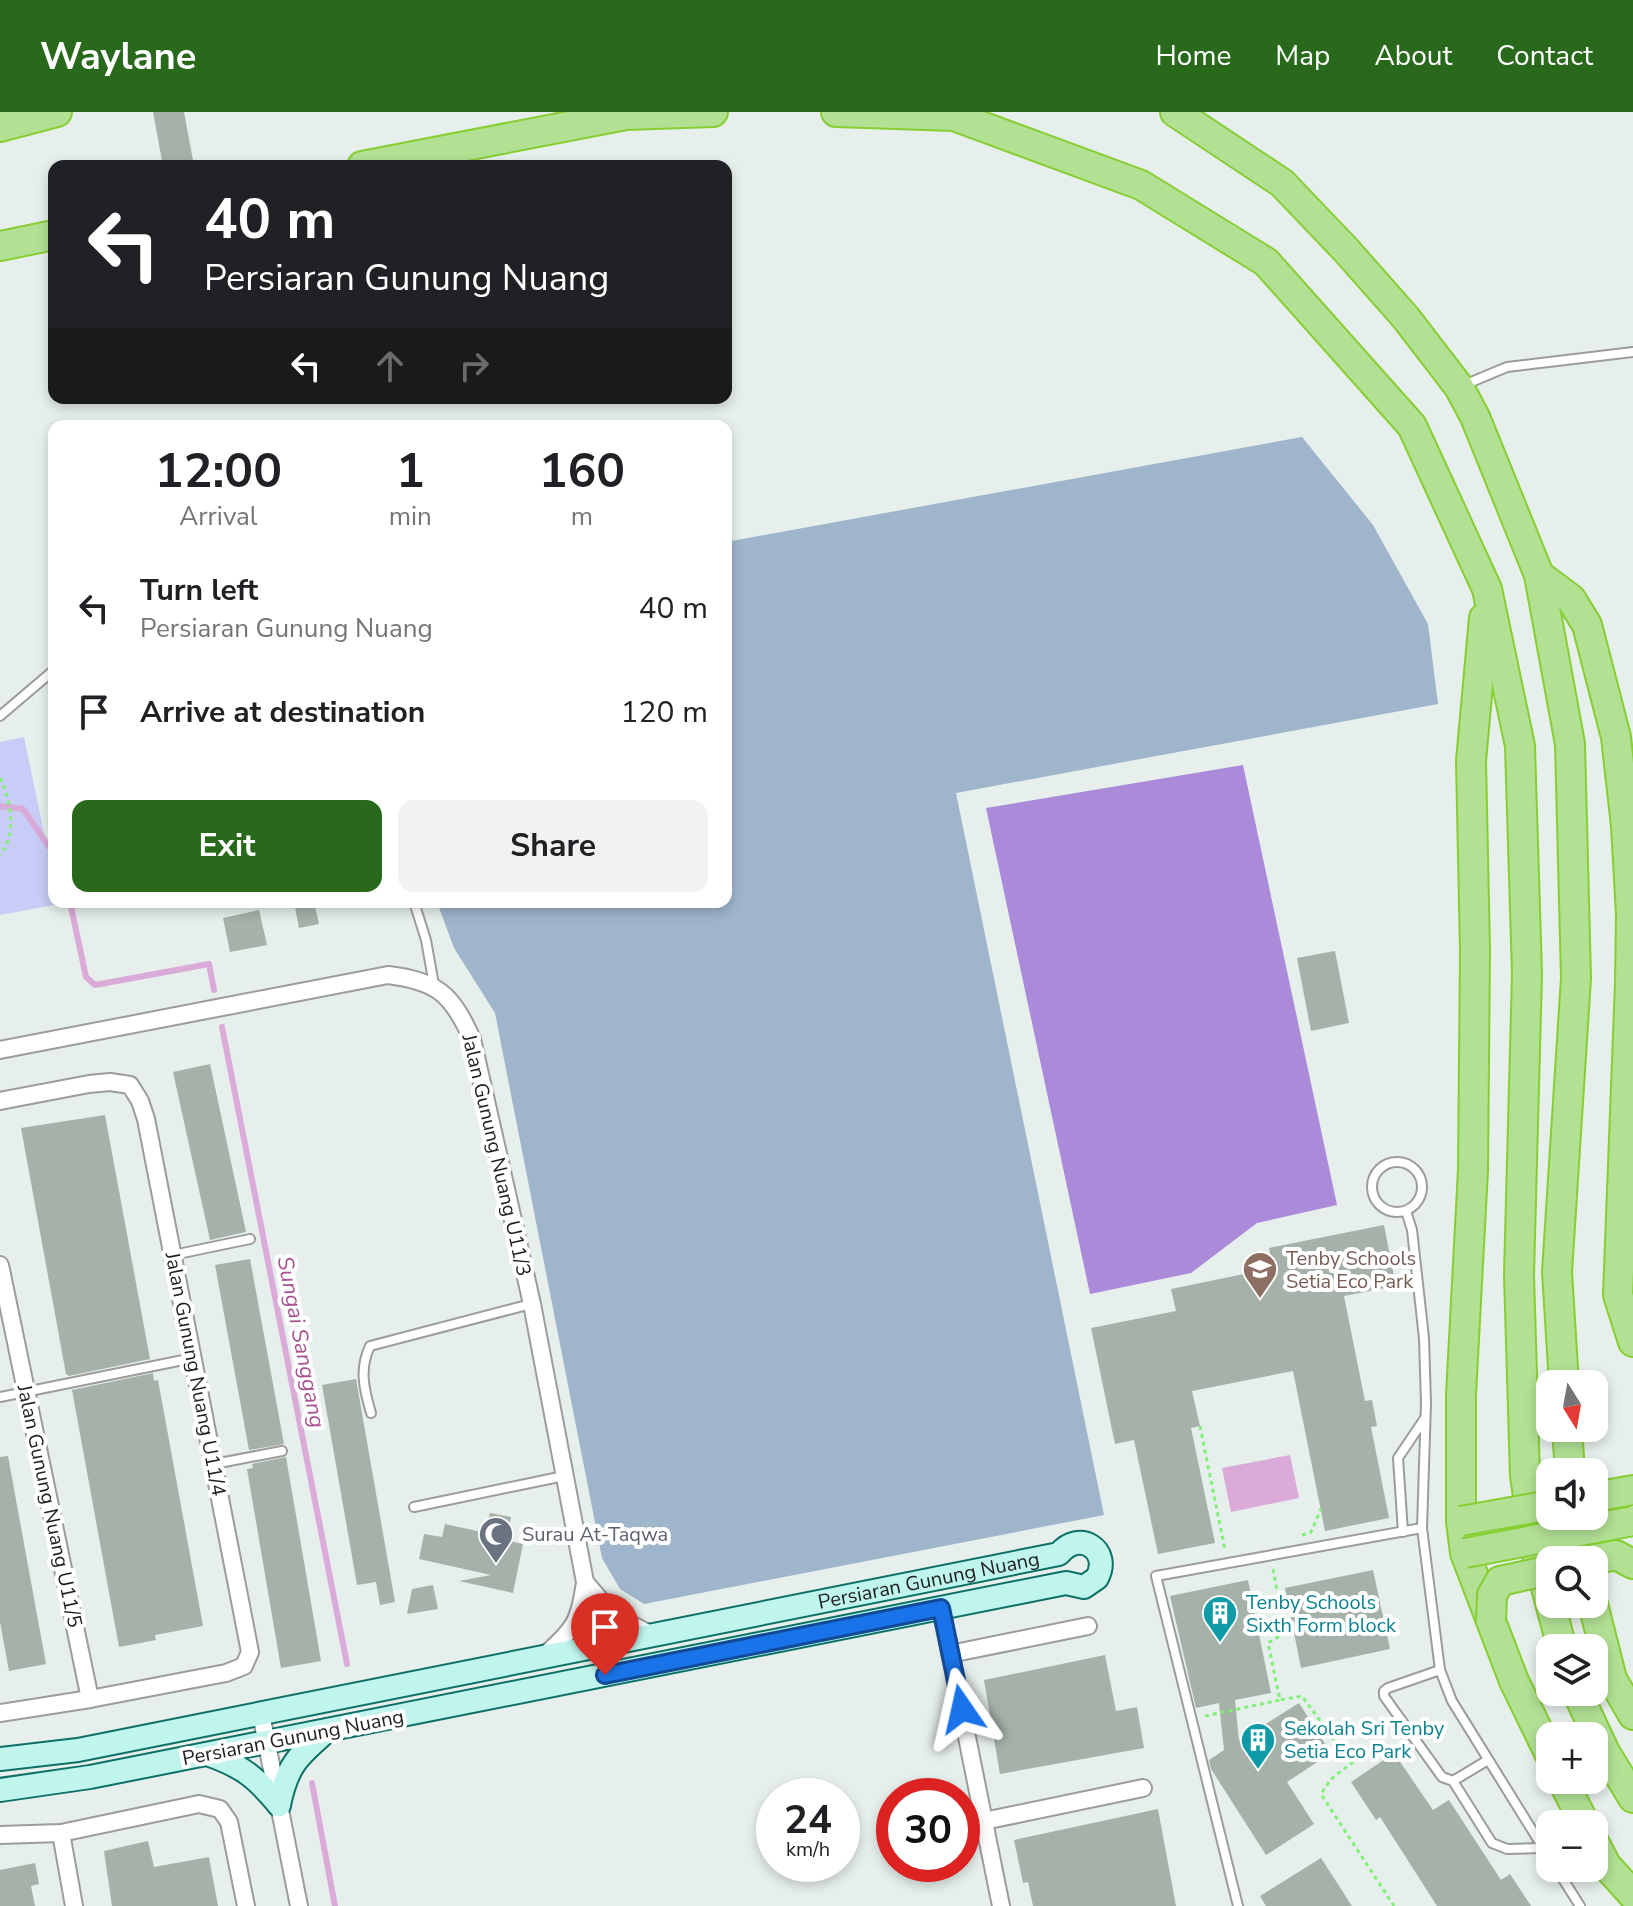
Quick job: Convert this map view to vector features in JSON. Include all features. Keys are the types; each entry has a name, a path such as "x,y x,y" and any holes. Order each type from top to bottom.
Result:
{"highway":[{"path":"0,127 57,112"},
{"path":"391,160 612,115 713,112"},
{"path":"836,112 954,116 1141,185 1266,262 1412,426 1487,589 1520,746 1527,974 1519,1275 1525,1476 1537,1554 1558,1634"},
{"path":"1175,112 1282,183 1386,295 1459,387 1475,417 1539,575 1570,744 1576,978 1557,1272 1563,1370"},
{"path":"0,246 48,236"},
{"path":"1539,575 1571,599 1587,625 1616,737 1626,826 1631,914 1618,1295 1633,1342"},
{"path":"1487,589 1471,761 1475,950 1474,1139 1461,1395 1461,1521 1465,1553 1514,1681 1536,1726"},
{"path":"1608,1494 1633,1490"},
{"path":"1461,1521 1536,1508"},
{"path":"1465,1553 1633,1521"},
{"path":"1608,1557 1616,1555 1633,1564"},
{"path":"1491,1621 1492,1595 1500,1581 1536,1573"},
{"path":"1597,1618 1612,1679 1633,1715"},
{"path":"1584,1706 1605,1752 1633,1798"},
{"path":"1608,1867 1633,1895"}],"street":[{"path":"0,1050 388,975 414,978 434,985"},
{"name":"Jalan Gunung Nuang U11/3","path":"434,985 462,1016 472,1039 532,1304 585,1582 581,1613 569,1634 543,1657"},
{"name":"Jalan Gunung Nuang U11/4","path":"0,1101 110,1082 130,1085 140,1101 249,1636 250,1652 244,1666 226,1673 90,1699"},
{"name":"Jalan Gunung Nuang U11/5","path":"0,1265 90,1699"},
{"name":"Persiaran Gunung Nuang","path":"0,1759 78,1750 1059,1554 1074,1542 1090,1544 1100,1556 1101,1571 1084,1587 1066,1583 90,1777 0,1790"},
{"name":"Jalan Gunung Nuang U11/3","path":"585,1582 614,1616 652,1635"},
{"path":"941,1608 1001,1906"},
{"path":"950,1654 1088,1626"},
{"path":"0,1713 90,1699"},
{"path":"261,1714 299,1906"},
{"path":"279,1805 285,1777 304,1751 329,1730"},
{"path":"206,1754 236,1764 260,1781 279,1805"},
{"path":"984,1821 1143,1788"},
{"path":"0,1835 61,1833 199,1804 220,1809 229,1822 246,1906"},
{"path":"61,1833 74,1906"}],"lane":[{"path":"1459,387 1507,367 1633,352"},
{"path":"0,716 48,675"},
{"path":"416,908 426,940 434,985"},
{"path":"1393,1162 1409,1165 1420,1176 1422,1193 1414,1207 1406,1211 1390,1211 1376,1202 1373,1194 1374,1178 1385,1165 1393,1162"},
{"path":"1406,1211 1412,1230 1424,1338 1426,1417 1422,1528 1440,1670 1452,1701 1536,1837"},
{"path":"173,1255 250,1239"},
{"path":"371,1413 363,1383 365,1357 370,1346 532,1304"},
{"path":"0,1397 193,1358"},
{"path":"1403,1532 1398,1458 1426,1417"},
{"path":"214,1464 282,1451"},
{"path":"414,1507 565,1476"},
{"path":"1238,1906 1156,1576 1422,1528"},
{"path":"1440,1670 1388,1688 1384,1696 1437,1773 1453,1781 1492,1843 1507,1849 1536,1848"},
{"path":"1453,1781 1488,1760"},
{"path":"1565,1882 1580,1906"}],"path":[{"path":"0,778 12,832 8,846 0,855"},
{"path":"1200,1426 1225,1550"},
{"path":"1297,1536 1311,1532 1321,1509"},
{"path":"1270,1555 1285,1633 1268,1643 1280,1700"},
{"path":"1192,1719 1302,1696 1334,1740 1358,1758 1331,1779 1321,1794 1394,1906"}],"shaded area":[{"path":"1302,437 1373,525 1428,624 1438,704 956,793 1104,1515 644,1604 620,1589 602,1558 495,1013 454,948 439,908 732,908 732,541"},
{"path":"24,737 48,852 48,906 0,915 0,742"},
{"path":"1243,765 1337,1205 1257,1223 1191,1273 1090,1294 986,808"},
{"path":"1290,1455 1299,1498 1231,1512 1222,1468"}],"building":[{"path":"153,112 184,112 193,160 162,160"},
{"path":"295,908 315,908 319,924 299,928"},
{"path":"259,910 267,945 230,952 223,918"},
{"path":"1335,951 1349,1023 1311,1031 1297,958"},
{"path":"210,1064 246,1232 210,1240 173,1072"},
{"path":"105,1115 150,1359 69,1376 66,1374 21,1128"},
{"path":"1384,1225 1396,1286 1344,1296 1365,1401 1372,1400 1377,1426 1371,1427 1389,1518 1325,1531 1293,1371 1192,1391 1200,1426 1191,1428 1215,1543 1158,1554 1134,1440 1115,1444 1091,1328 1176,1311 1171,1289 1273,1268 1269,1248"},
{"path":"250,1259 284,1444 249,1450 215,1265"},
{"path":"153,1373 154,1381 158,1380 203,1626 155,1635 156,1640 119,1647 72,1390"},
{"path":"356,1379 395,1602 380,1605 376,1582 357,1585 322,1385"},
{"path":"8,1456 46,1664 9,1671 0,1622 0,1457"},
{"path":"286,1457 321,1661 281,1668 247,1469 253,1468 252,1464"},
{"path":"490,1513 511,1517 506,1540 523,1544 513,1593 459,1581 491,1575 419,1559 424,1534 442,1537 445,1524 486,1533"},
{"path":"1373,1570 1390,1649 1301,1668 1285,1588"},
{"path":"1248,1580 1271,1693 1235,1700 1239,1741 1299,1703 1331,1753 1287,1782 1314,1824 1266,1855 1211,1769 1209,1760 1224,1750 1219,1703 1196,1708 1170,1596"},
{"path":"433,1585 438,1609 407,1614 412,1589"},
{"path":"1105,1655 1116,1711 1137,1707 1144,1748 1000,1774 984,1680"},
{"path":"1394,1753 1433,1810 1449,1800 1501,1880 1510,1874 1531,1906 1437,1906 1380,1817 1376,1820 1351,1782"},
{"path":"1158,1809 1176,1906 1033,1906 1028,1882 1023,1883 1014,1840"},
{"path":"148,1841 154,1867 209,1857 218,1906 112,1906 104,1851"},
{"path":"1321,1858 1352,1906 1266,1906 1260,1896"},
{"path":"35,1863 39,1884 31,1886 35,1906 0,1906 0,1870"}],"waterway":[{"name":"Sungai Sanggang","path":"0,806 23,809 48,845"},
{"name":"Sungai Sanggang","path":"71,908 86,977 95,985 209,964 214,990"},
{"name":"Sungai Sanggang","path":"222,1027 347,1664"},
{"name":"Sungai Sanggang","path":"312,1783 335,1906"}],"place":[{"name":"Tenby Schools Setia Eco Park","path":"1260,1300"},
{"name":"Surau At-Taqwa","path":"496,1565"},
{"name":"Tenby Schools Sixth Form block","path":"1220,1644"},
{"name":"Sekolah Sri Tenby Setia Eco Park","path":"1258,1771"}],"route":[{"path":"605,1675 941,1608 962,1709"}]}
